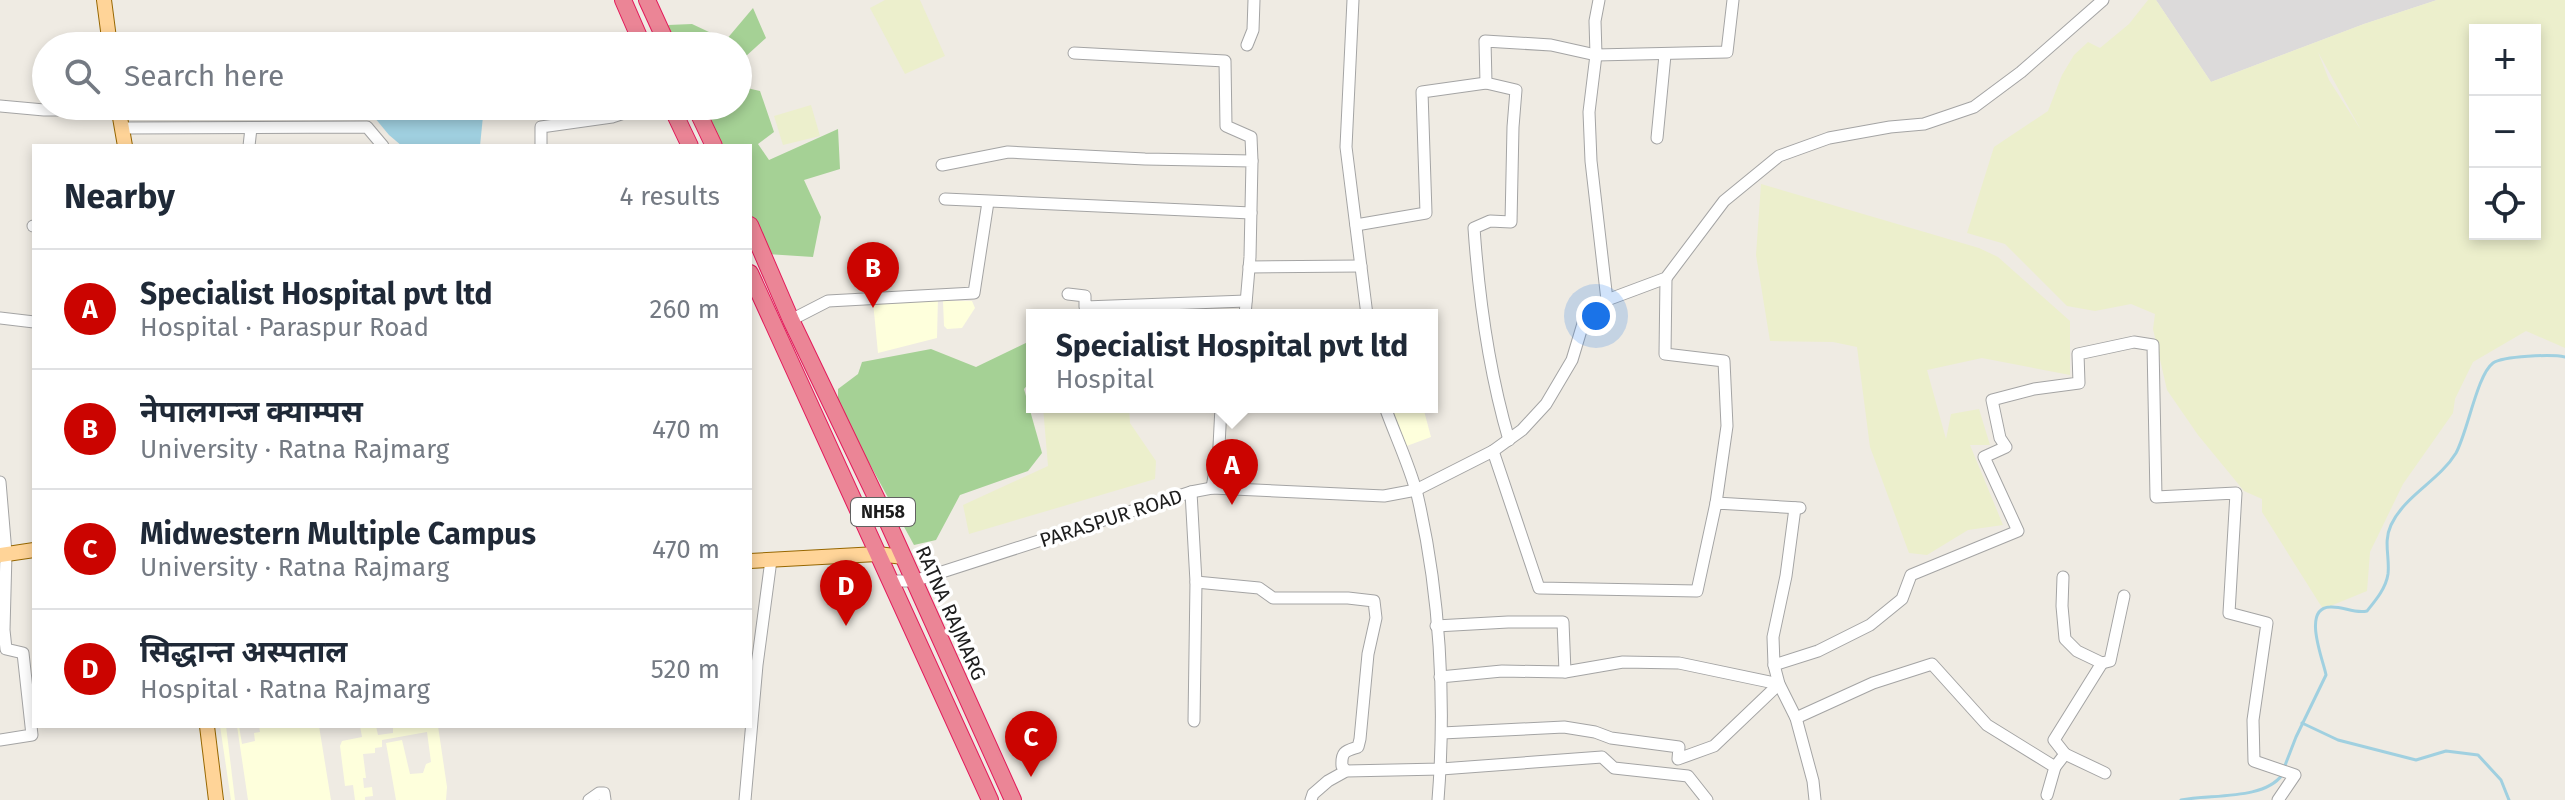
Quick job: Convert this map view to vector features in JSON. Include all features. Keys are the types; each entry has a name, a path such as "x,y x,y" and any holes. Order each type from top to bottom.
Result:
{"highway":[{"path":"623,0 637,32"},
{"path":"647,0 662,32"},
{"path":"678,120 689,144"},
{"path":"702,120 713,144"},
{"name":"RATNA RAJMARG","path":"752,234 757,257 791,320 904,557 1013,800"},
{"name":"RATNA RAJMARG","path":"752,277 990,800"}],"main road":[{"path":"104,0 108,32"},
{"path":"120,120 125,144"},
{"path":"3,554 32,550"},
{"path":"752,561 877,554 904,557"},
{"path":"207,728 216,800"}],"street":[{"path":"1247,45 1253,30 1254,0"},
{"path":"1353,0 1346,147 1366,309"},
{"path":"1599,0 1589,112 1591,161 1607,300"},
{"path":"1486,83 1485,41 1551,45 1596,55 1727,52 1733,0"},
{"path":"1493,451 1539,588 1697,591 1716,503 1727,426 1724,361 1665,354 1666,278 1724,201 1779,156 1829,138 1924,124 1974,107 2021,72 2099,2"},
{"path":"1074,53 1225,61 1226,126 1251,137 1251,213 1245,309"},
{"path":"1657,138 1665,55"},
{"path":"1356,225 1426,213 1422,92 1486,83 1516,90 1511,222 1490,221 1474,228 1494,382 1509,440"},
{"path":"0,106 32,109"},
{"path":"541,144 541,127 591,120"},
{"path":"122,128 367,127 381,144"},
{"path":"249,144 251,128"},
{"path":"942,165 1008,152 1252,161"},
{"path":"945,199 1251,213"},
{"path":"791,320 828,301 974,293 988,202"},
{"path":"1249,267 1361,266"},
{"name":"PARASPUR ROAD","path":"889,581 914,581 1191,492 1212,488 1384,496 1416,490 1493,451 1546,404 1572,360 1585,317 1607,300 1666,278"},
{"path":"1068,294 1085,296 1085,307 1246,301"},
{"path":"0,318 32,322"},
{"path":"1774,665 1818,651 1870,625 1902,599 1911,575 2018,531 1984,457 2006,447 2000,438 1992,400 2034,389 2079,383 2078,354 2134,342 2153,345 2156,497 2236,493 2229,613 2267,623 2253,720 2254,761 2295,775 2278,800"},
{"path":"1212,488 1220,413"},
{"path":"1387,413 1416,490 1428,547 1440,677 1442,733 1438,800"},
{"path":"0,482 6,649 23,653 32,735 0,740"},
{"path":"1191,492 1196,582 1194,721"},
{"path":"1716,503 1798,508 1773,637 1774,665 1779,684 1796,718 1815,800"},
{"path":"745,800 771,560"},
{"path":"2063,577 2065,639 2077,651 2102,663 2110,661 2124,596"},
{"path":"1196,582 1259,588 1273,598 1374,601 1376,618 1368,654 1360,739 1358,747 1343,753 1342,766 1346,771"},
{"path":"1436,626 1563,622 1565,672"},
{"path":"1440,677 1502,671 1565,672 1623,662 1679,663 1779,684"},
{"path":"2102,663 2054,740 2065,754 2105,773"},
{"path":"1796,718 1873,683 1932,664 1987,725 2055,767"},
{"path":"1442,733 1564,727 1611,738 1679,747 1678,759 1714,746 1779,684"},
{"path":"2047,795 2055,767 2065,754"},
{"path":"1311,800 1313,794 1328,781 1346,771 1441,769 1602,757 1614,768 1688,776 1707,800"},
{"path":"589,800 604,793 605,800"}],"shaded area":[{"path":"885,0 920,0 945,56 905,74 870,8"},
{"path":"2148,0 2156,0 2211,82 2437,0 2565,0 2565,348 2526,331 2473,362 2455,399 2453,413 2403,484 2370,552 2367,591 2323,609 2262,512 2262,499 2244,491 2198,435 2167,390 2153,329 2155,314 2131,304 2095,311 2067,306 2005,244 1967,233 1994,147 2048,111 2062,75 2074,55 2088,42 2100,48 2129,24","holes":["2318,52 2361,130 2329,80"]},
{"path":"2156,0 2437,0 2211,82"},
{"path":"811,105 820,136 783,145 774,116"},
{"path":"1761,184 1979,248 1998,257 2070,321 2070,375 1982,358 1927,370 1946,439 1951,414 1979,409 1990,445 1970,445 2003,525 1968,530 1927,555 1909,553 1870,447 1857,347 1833,342 1770,341 1756,255"},
{"path":"938,297 937,338 878,353 873,302"},
{"path":"943,301 972,301 975,308 962,328 947,329 944,326"},
{"path":"1044,413 1129,413 1130,423 1156,461 1155,479 969,534 963,505 1048,466"},
{"path":"1392,413 1425,413 1431,437 1404,447"},
{"path":"220,728 226,728 235,800 231,800"},
{"path":"237,728 242,744 255,741 254,733 260,732 259,728 319,728 331,800 248,800"},
{"path":"360,728 376,728 378,735 393,733 393,728 438,728 446,800 396,800 386,743 402,740 410,774 423,773 426,764 431,762 427,732 382,740 382,747 375,748 375,753 363,754 364,788 372,787 373,796 355,800 353,785 345,786 340,746 342,741 362,737"}],"green space":[{"path":"753,8 766,38 752,51 752,32 733,32"},
{"path":"692,24 709,32 671,32 668,25"},
{"path":"752,89 760,91 774,132 758,144 769,160 838,129 840,169 804,180 821,217 813,257 767,254 752,220 752,144 719,144 709,120 752,120"},
{"path":"1026,343 1026,413 1031,413 1042,453 1028,471 960,495 936,540 914,545 838,406 838,389 858,374 862,362 931,349 976,367"}],"water":[{"path":"377,120 483,120 480,144 400,144"}],"waterway":[{"path":"2284,768 2326,675 2315,626 2321,610 2330,607 2367,611 2377,598 2388,574 2387,543 2391,525 2405,505 2441,472 2456,453 2487,369 2493,363 2507,359 2565,357"},
{"path":"2302,723 2338,740 2416,760 2446,751 2478,755 2501,780 2509,800"},
{"path":"2181,800 2263,789 2282,775"}],"place":[{"name":"नेपालगन्ज क्याम्पस","path":"873,308"},
{"name":"Specialist Hospital pvt ltd","path":"1232,505"},
{"name":"सिद्धान्त अस्पताल","path":"846,626"},
{"name":"Midwestern Multiple Campus","path":"1031,777"}]}
